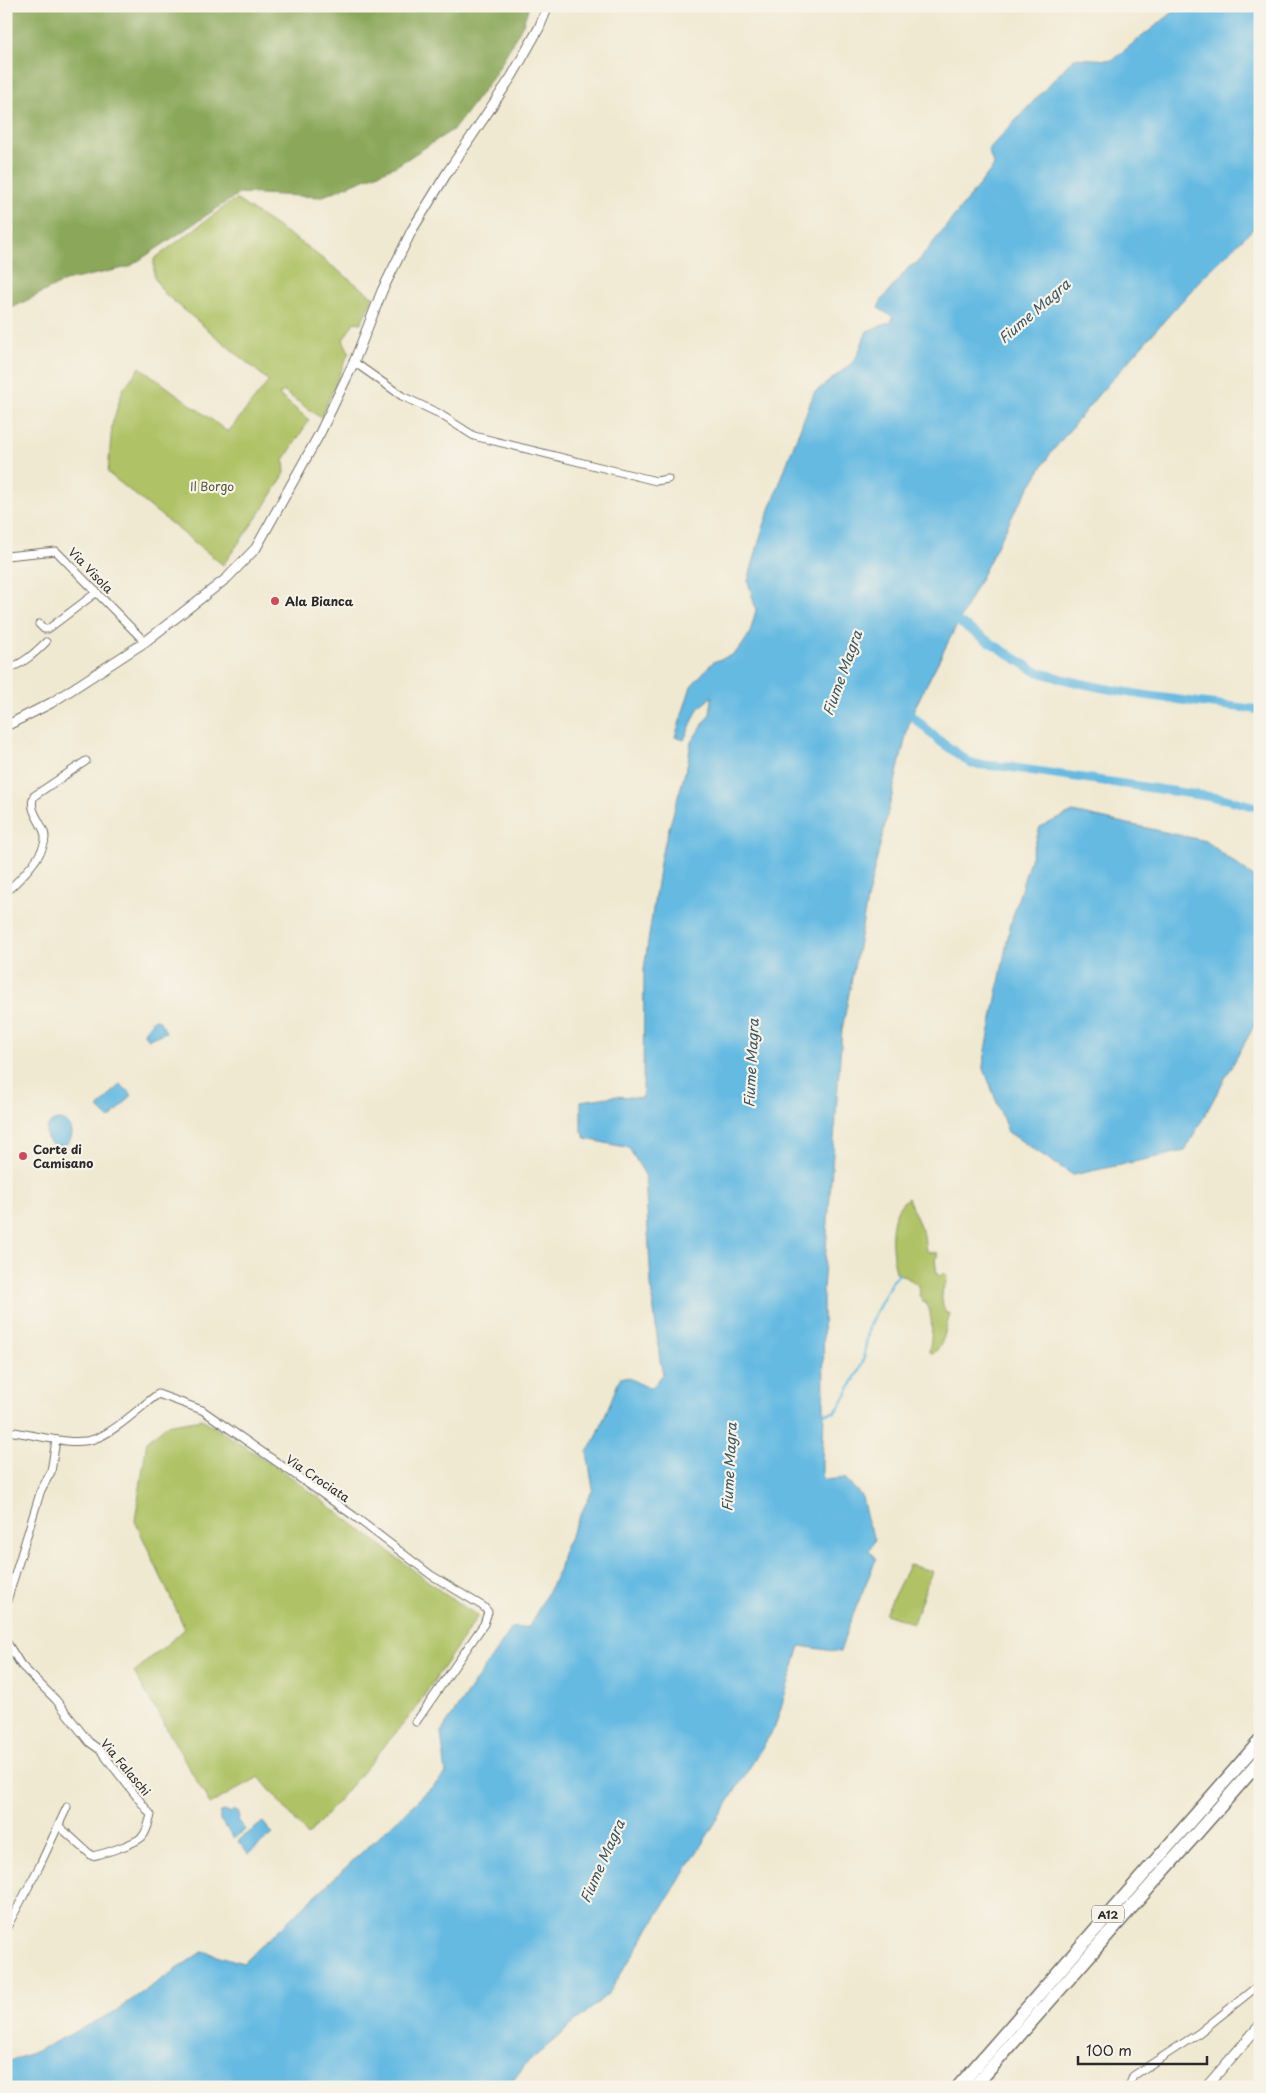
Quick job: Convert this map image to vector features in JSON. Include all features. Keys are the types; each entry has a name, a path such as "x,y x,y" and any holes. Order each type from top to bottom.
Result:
{"highway":[{"name":"A12","path":"958,2087 1260,1741"},
{"name":"A12","path":"974,2087 1260,1761"}],"main road":[{"path":"6,726 51,703 145,642 227,578 256,548 320,433 354,362 370,321 412,230 447,173 512,76 539,28 548,6"},
{"path":"1206,2087 1260,2025"}],"street":[{"path":"354,362 402,396 438,413 474,436 656,481 668,479"},
{"name":"Via Visola","path":"6,556 56,551 145,642"},
{"path":"39,624 44,629 48,629 97,592"},
{"path":"6,669 12,668 33,654 46,642"},
{"path":"6,892 29,870 44,840 44,832 32,808 34,796 86,761"},
{"name":"Via Crociata","path":"6,1430 56,1440 94,1439 116,1426 158,1394 202,1410 354,1516 432,1575 484,1606 488,1612 484,1624 416,1722"},
{"path":"6,1604 41,1490 51,1472 56,1440"},
{"name":"Via Falaschi","path":"6,1641 21,1665 56,1700 89,1742 100,1750 151,1815 149,1825 142,1837 103,1854 92,1856 59,1826"},
{"path":"6,1929 59,1826 66,1807"},
{"path":"1129,2087 1134,2076 1199,2033 1260,1984"}],"green space":[{"path":"6,6 529,6 523,24 494,76 454,129 396,166 321,197 240,193 129,267 65,281 6,311"},
{"name":"Il Borgo","path":"237,200 303,244 373,297 361,323 354,322 343,340 349,352 321,418 283,391 279,395 309,420 284,460 285,473 265,506 223,565 108,473 112,425 123,389 140,367 228,432 269,381 164,293 154,277 154,259 231,202"},
{"path":"908,1198 924,1235 926,1251 937,1253 938,1256 935,1259 937,1274 940,1276 944,1273 947,1276 942,1297 945,1312 950,1314 942,1342 932,1354 929,1352 932,1327 929,1309 919,1295 920,1292 917,1284 896,1272 894,1263 892,1243 893,1222 901,1205"},
{"path":"202,1419 294,1479 446,1595 478,1616 410,1716 308,1836 259,1777 210,1804 134,1672 185,1629 135,1521 147,1441 166,1425"},
{"path":"909,1565 932,1571 913,1623 885,1614"}],"water":[{"name":"Fiume Magra","path":"1181,6 1260,6 1260,222 1204,276 1099,394 1050,454 1016,509 911,715 867,900 842,1030 823,1290 824,1414 822,1476 825,1480 845,1478 862,1497 868,1524 875,1539 869,1551 876,1559 848,1627 840,1652 800,1646 775,1727 609,1993 525,2065 508,2087 6,2087 6,2062 33,2053 111,2014 203,1951 243,1963 446,1774 441,1732 512,1628 529,1627 559,1571 564,1549 593,1489 587,1452 596,1438 620,1378 628,1378 644,1386 653,1387 663,1374 651,1285 645,1175 629,1148 586,1139 581,1129 581,1101 615,1096 643,1098 644,969 661,856 688,762 691,742 710,714 712,696 698,709 684,740 675,737 691,686 713,662 732,655 741,647 750,633 756,610 748,581 762,531 814,393 851,364 857,356 867,331 891,322 893,317 878,308 881,301 909,267 917,263 994,166 988,150 1074,58 1112,60"},
{"path":"1073,812 1206,841 1260,882 1260,1015 1185,1151 1073,1175 1008,1132 983,1066 1010,926 1040,827"},
{"path":"154,1019 159,1020 166,1032 149,1039 145,1036 144,1032"},
{"path":"120,1084 132,1095 110,1119 98,1108"},
{"path":"59,1120 68,1124 72,1133 68,1142 59,1146 50,1142 46,1133 50,1124"},
{"path":"234,1810 238,1811 240,1817 238,1821 245,1830 234,1838 220,1820 220,1813 223,1811 230,1813"},
{"path":"263,1822 273,1834 248,1854 238,1841"}],"waterway":[{"path":"949,616 1035,671 1118,691 1260,710"},
{"path":"903,707 937,739 972,764 1008,767 1226,799 1260,808"},
{"path":"824,1414 835,1412 840,1406 863,1362 869,1326 892,1281 899,1274"}],"place":[{"name":"Ala Bianca","path":"275,601"},
{"name":"Corte di Camisano","path":"23,1156"}]}
